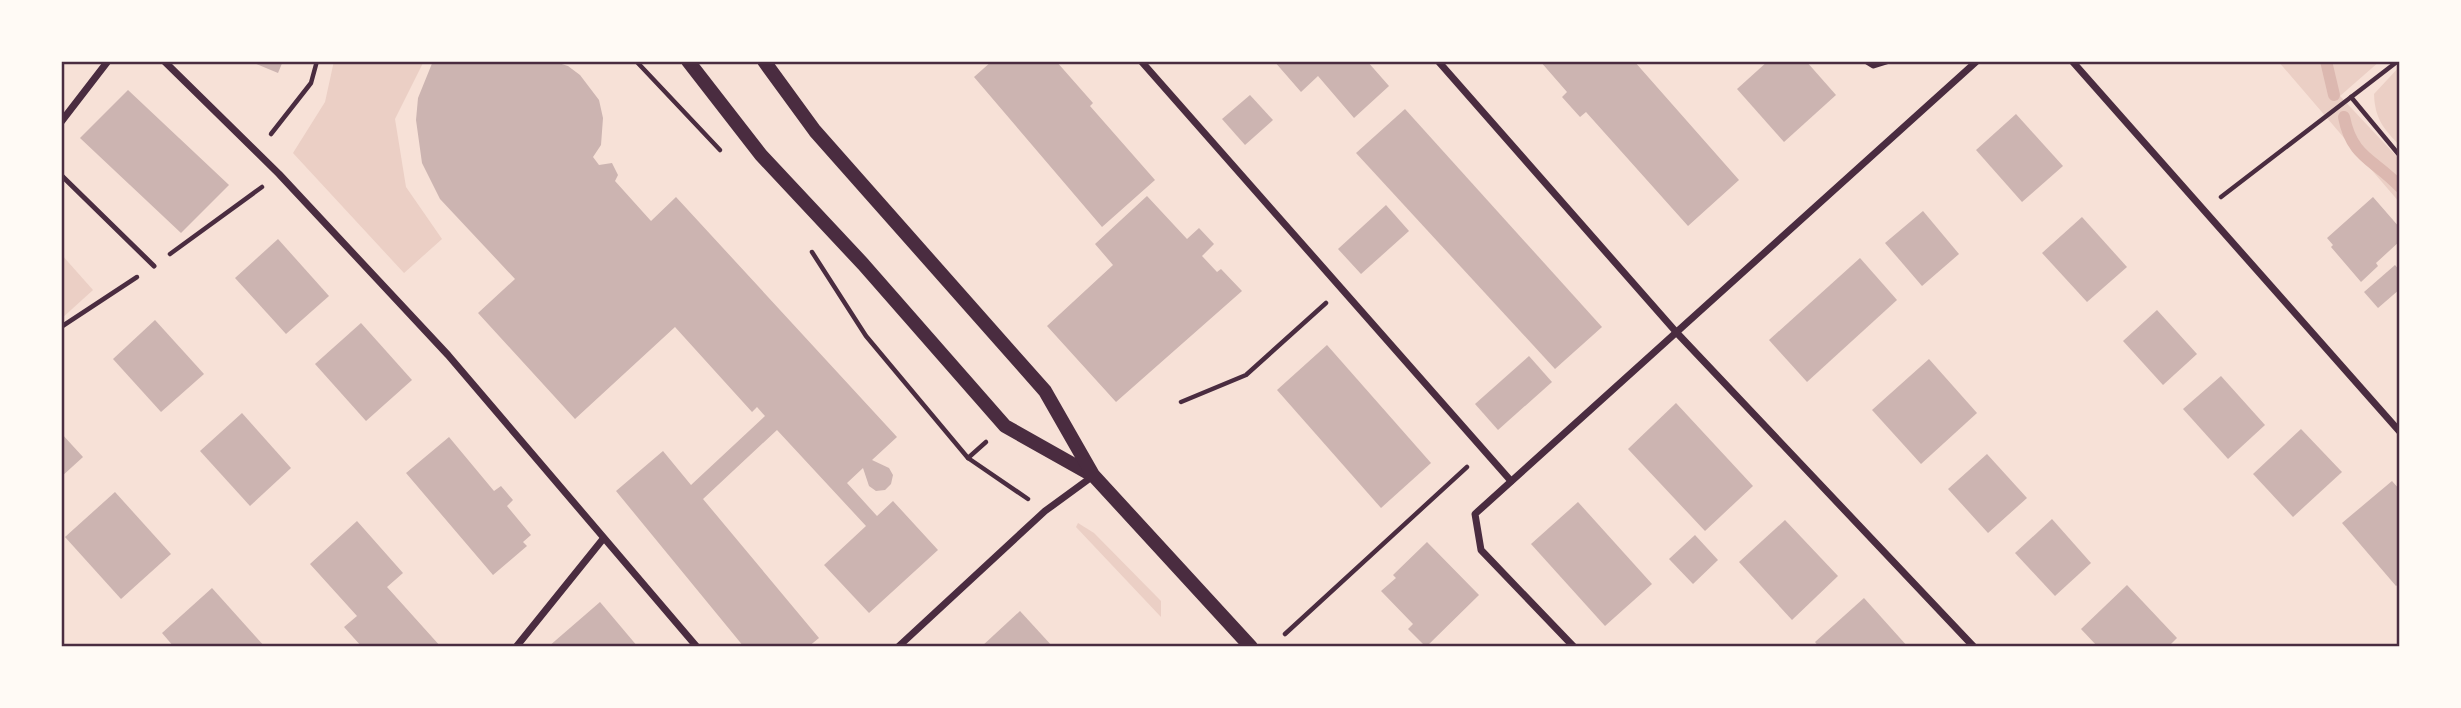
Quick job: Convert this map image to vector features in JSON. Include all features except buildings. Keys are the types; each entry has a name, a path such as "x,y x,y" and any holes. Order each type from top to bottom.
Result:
{"main road":[{"path":"688,61 761,155 863,264 1004,426 1093,475"},
{"path":"764,61 815,131 1045,391 1093,475 1251,647"}],"street":[{"path":"61,122 108,61"},
{"path":"164,61 279,174 448,355 697,647"},
{"path":"1141,61 1511,481"},
{"path":"1438,61 1677,333 1974,647"},
{"path":"1574,647 1481,550 1475,514 1977,61"},
{"path":"2072,61 2400,432"},
{"path":"898,647 1045,511 1093,475"},
{"path":"516,647 603,540"}],"lane":[{"path":"1864,61 1873,66 1889,61"},
{"path":"61,176 154,266"}],"path":[{"path":"281,123 311,83 317,61"},
{"path":"636,61 724,155"},
{"path":"2205,209 2398,61"},
{"path":"2351,97 2400,156"},
{"path":"808,245 866,336 968,458 1045,511"},
{"path":"1181,402 1245,375 1342,288"},
{"path":"1285,634 1485,451"}],"shaded area":[{"path":"334,61 424,61 395,119 406,187 442,239 404,273 293,153 325,102"},
{"path":"2278,61 2380,61 2340,96 2400,160 2400,203"},
{"path":"2400,66 2400,146 2381,123 2374,94"},
{"path":"61,254 93,290 61,319"},
{"path":"1078,523 1094,533 1161,601 1161,617 1076,527"}],"waterway":[{"path":"2326,61 2334,95"},
{"path":"2344,117 2358,150 2400,187"}]}
